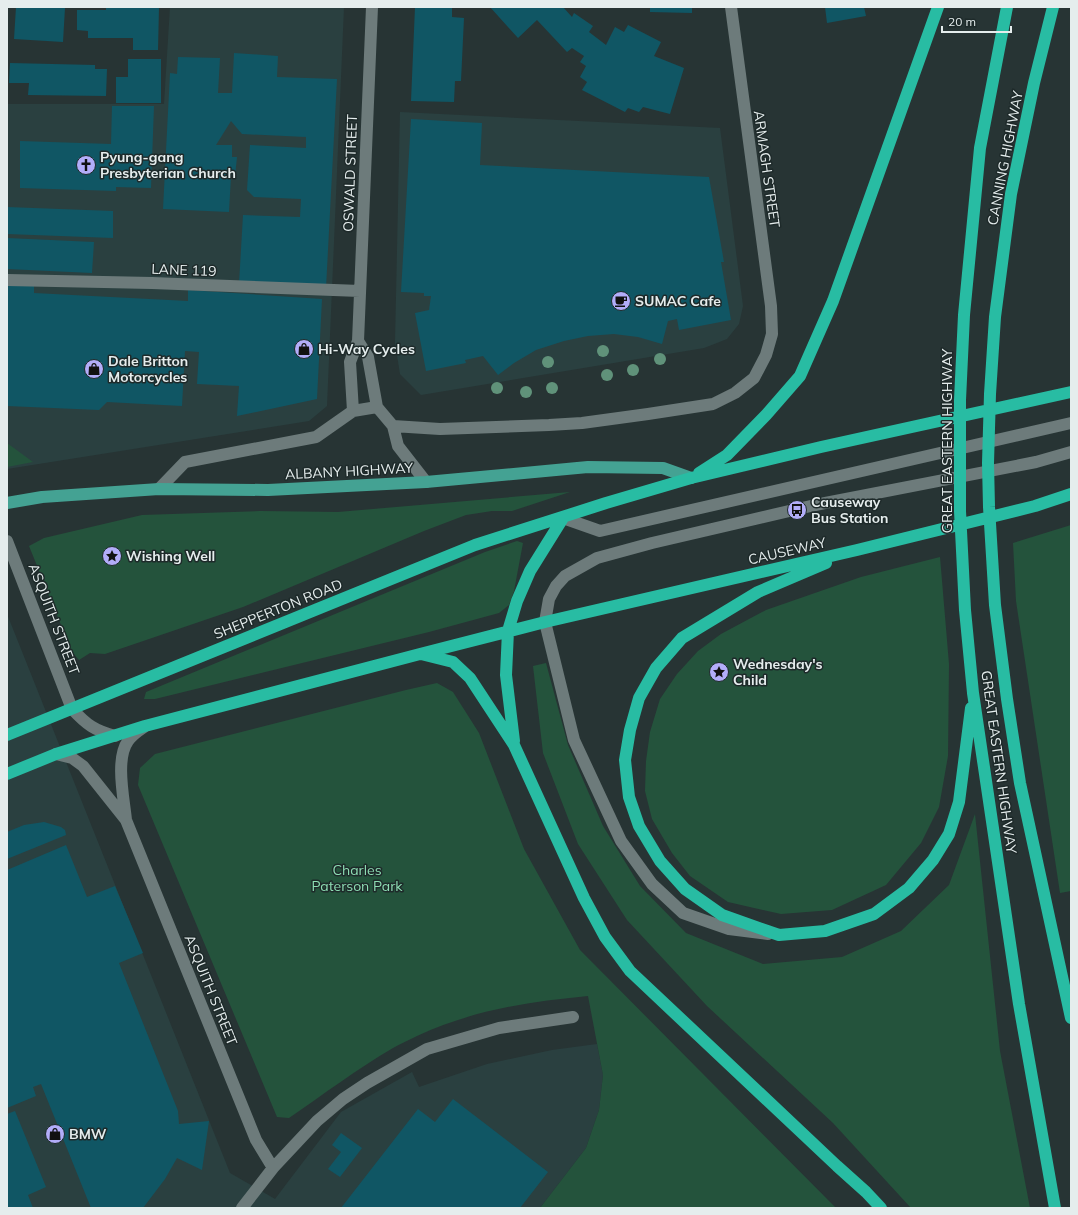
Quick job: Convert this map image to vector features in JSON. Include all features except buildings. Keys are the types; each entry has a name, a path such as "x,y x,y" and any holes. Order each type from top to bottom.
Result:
{"highway":[{"path":"691,478 727,455 766,415 800,376 833,301 938,7"},
{"name":"CANNING HIGHWAY","path":"964,315 980,148 1006,7"},
{"name":"CANNING HIGHWAY","path":"995,317 1011,194 1034,83 1053,7"},
{"name":"GREAT EASTERN HIGHWAY","path":"964,315 960,400 960,486 965,610 973,693 1019,1004 1056,1208"},
{"name":"GREAT EASTERN HIGHWAY","path":"995,317 990,394 988,463 995,605 1020,783 1071,1018"},
{"path":"514,745 506,675 508,631 517,601 530,571 563,518 606,503 691,478 821,447 1071,392"},
{"name":"CAUSEWAY","path":"508,631 857,550 1035,506 1071,494"},
{"name":"SHEPPERTON ROAD","path":"7,736 475,545 563,518"},
{"path":"857,550 758,592 682,638 656,668 639,698 630,730 625,760 629,797 639,826 660,861 684,889 722,915 779,935 825,931 874,914 909,888 933,860 949,834 959,802 973,693"},
{"path":"7,774 56,754 145,726 508,631"},
{"path":"420,654 453,662 470,678 514,745 584,898 605,937 630,971 866,1192 881,1208"}],"main road":[{"name":"ALBANY HIGHWAY","path":"7,504 42,497 159,489 268,490 426,482 588,467 662,468 691,478"}],"street":[{"name":"OSWALD STREET","path":"353,412 350,362 358,341 372,7"},
{"name":"ARMAGH STREET","path":"393,426 440,429 556,425 633,416 713,404 736,393 754,378 766,355 772,334 771,306 731,7"},
{"name":"LANE 119","path":"7,280 152,283 360,291"},
{"path":"358,341 368,357 377,407 393,426 398,446 426,482"},
{"path":"159,489 185,462 316,437 353,412 377,407"},
{"path":"563,518 600,531 1071,423"},
{"path":"779,935 729,929 683,913 652,884 621,841 574,740 545,622 549,599 556,586 565,576 597,558 652,543 815,505 1036,462 1071,452"},
{"name":"ASQUITH STREET","path":"7,541 72,709"},
{"path":"72,709 84,723 97,731 114,736"},
{"name":"ASQUITH STREET","path":"145,726 133,735 127,742 122,752 122,786 126,820 256,1140 273,1168"},
{"name":"ASQUITH STREET","path":"56,754 72,758 83,766 126,820"},
{"path":"242,1208 273,1168 317,1121 342,1099 367,1083 427,1049 499,1028 573,1016"}],"shaded area":[{"path":"170,7 344,7 327,406 309,421 7,469 7,104 164,104"},
{"path":"400,112 720,128 743,306 739,324 727,339 704,348 421,395 400,374 395,343"},
{"path":"7,614 230,1173 275,1199 341,1112 412,1072 419,1087 487,1064 552,1050 597,1044 603,1075 599,1110 586,1148 540,1208 7,1208"}],"green space":[{"path":"7,443 33,462 7,467"},
{"path":"570,492 512,511 492,511 466,515 424,531 243,607 105,654 90,653 79,660 72,652 29,546 44,538 142,515 260,511 338,512"},
{"path":"1071,525 1071,891 1060,893 1016,601 1013,543"},
{"path":"517,541 523,543 514,591 509,605 499,613 429,632 155,699 144,699 146,692 485,552"},
{"path":"940,557 949,664 948,756 939,807 921,843 886,885 832,910 781,914 728,902 690,876 672,853 652,819 645,791 646,761 650,732 660,699 677,674 698,651 721,634 766,610 861,577"},
{"path":"546,663 568,745 603,826 640,886 686,933 763,964 842,957 901,931 949,885 975,814 1000,1051 1030,1208 911,1208 833,1123 707,1006 627,920 578,844 543,753 533,666"},
{"name":"Charles Paterson Park","path":"437,683 453,692 479,733 524,849 580,950 836,1208 540,1208 586,1148 599,1110 603,1075 588,996 501,1008 438,1027 393,1048 289,1118 277,1117 138,785 140,768 155,754"}],"place":[{"name":"Pyung-gang Presbyterian Church","path":"86,165"},
{"name":"SUMAC Cafe","path":"621,301"},
{"name":"Hi-Way Cycles","path":"304,349"},
{"name":"Dale Britton Motorcycles","path":"94,369"},
{"name":"Causeway Bus Station","path":"797,510"},
{"name":"Wishing Well","path":"112,556"},
{"name":"Wednesday's Child","path":"719,672"},
{"name":"BMW","path":"55,1134"}]}
